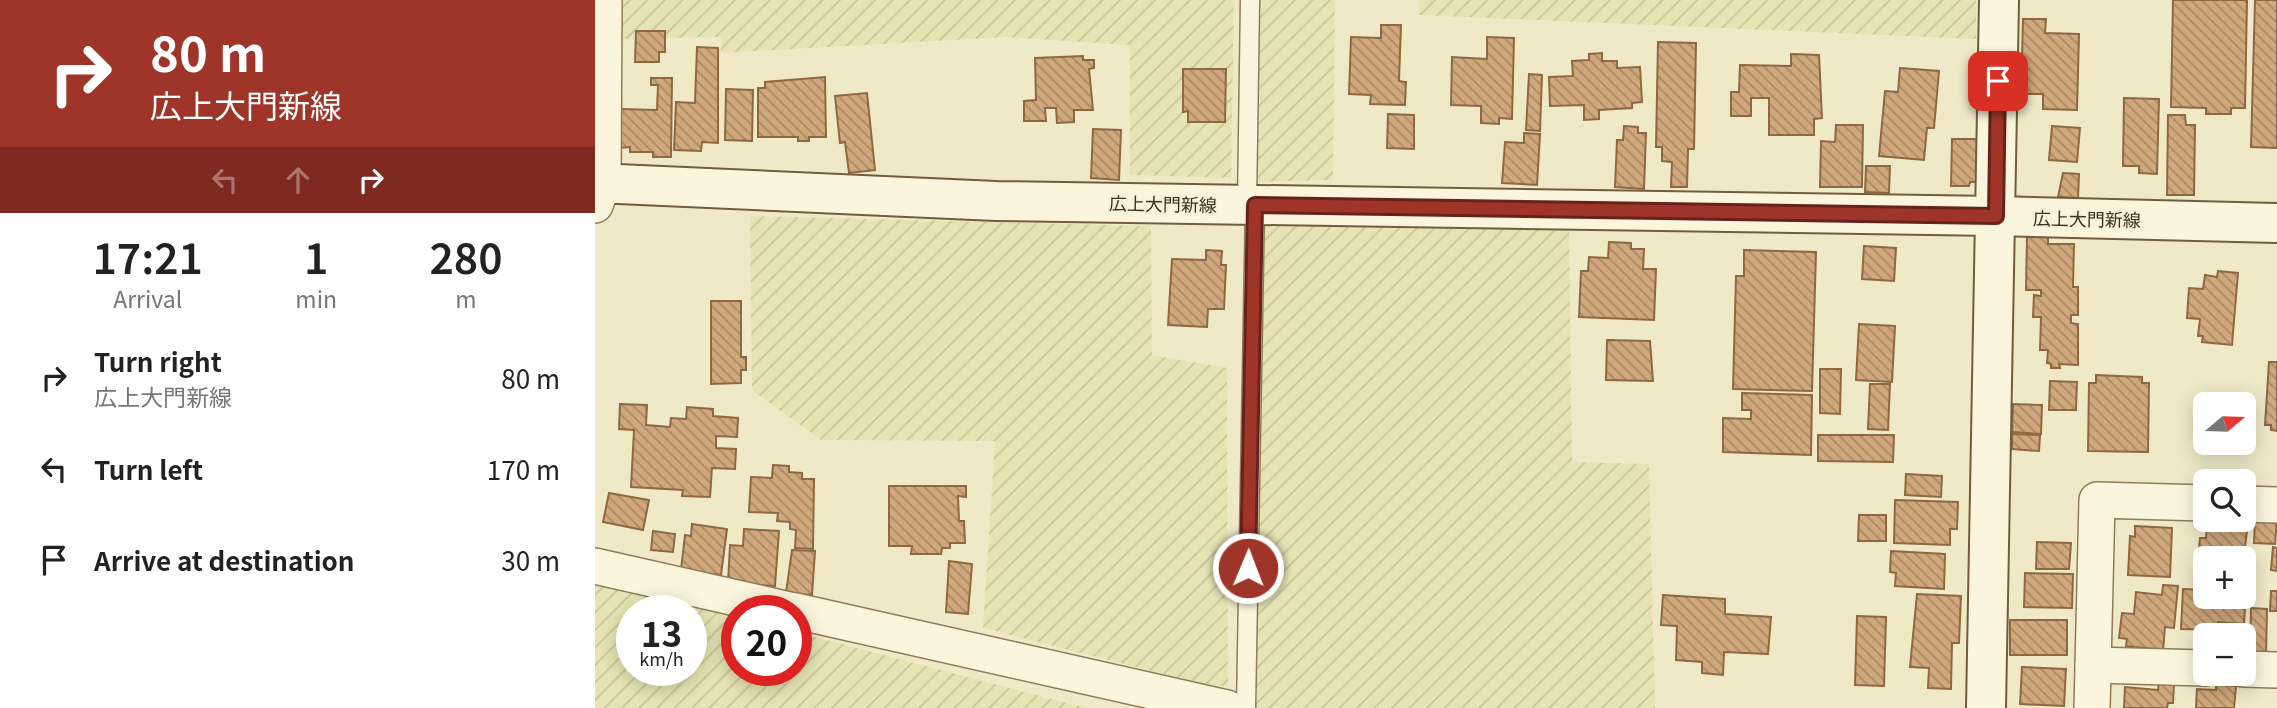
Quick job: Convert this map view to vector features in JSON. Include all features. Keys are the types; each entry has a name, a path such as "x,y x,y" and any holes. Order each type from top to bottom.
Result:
{"main road":[{"path":"1986,708 1999,0"},
{"name":"広上大門新線","path":"598,191 996,201 1996,216 2277,223"}],"street":[{"path":"598,191 604,0"},
{"path":"2092,708 2097,500 2193,503"},
{"path":"2256,504 2277,505"},
{"path":"595,566 724,595"},
{"path":"812,615 1227,708"},
{"path":"2093,665 2193,668"},
{"path":"2256,669 2277,670"}],"lane":[{"path":"1246,708 1251,204 1250,0"}],"shaded area":[{"path":"620,0 1234,0 1231,178 1130,175 1130,45 1006,37 720,53 723,37 618,39"},
{"path":"1257,0 1335,0 1333,180 1250,182"},
{"path":"1419,0 1976,0 1976,39 1419,15"},
{"path":"750,216 1151,226 1152,355 1227,368 1228,686 1207,685 983,628 995,441 821,440 752,390"},
{"path":"1265,223 1569,228 1572,462 1649,464 1655,708 1255,708"},
{"path":"595,578 659,595 616,595 616,686 707,686 707,608 721,612 721,686 812,686 812,636 1086,708 595,708"}],"building":[{"path":"2173,0 2247,0 2245,108 2231,108 2231,114 2206,114 2206,108 2171,107"},
{"path":"2255,0 2277,0 2277,148 2251,147"},
{"path":"2023,19 2046,19 2045,33 2079,34 2077,110 2043,109 2043,94 2021,94"},
{"path":"1381,25 1401,25 1399,81 1406,82 1405,105 1370,104 1371,95 1349,94 1351,37 1381,38"},
{"path":"636,31 665,31 665,52 659,52 659,62 635,62"},
{"path":"1487,37 1514,38 1512,119 1499,118 1499,124 1481,123 1481,106 1451,105 1452,57 1487,59"},
{"path":"1658,42 1696,43 1694,149 1688,149 1687,187 1671,187 1672,162 1662,161 1662,147 1656,147"},
{"path":"697,47 718,48 718,143 702,142 701,151 674,150 676,102 695,103"},
{"path":"1602,53 1602,61 1617,61 1617,68 1640,67 1642,102 1632,103 1632,108 1599,110 1599,119 1584,120 1584,105 1550,106 1549,77 1573,76 1572,61 1589,60 1589,54"},
{"path":"1791,54 1819,55 1822,118 1814,119 1814,135 1769,135 1769,98 1751,98 1751,116 1731,116 1731,92 1739,92 1740,65 1791,66"},
{"path":"1083,56 1083,60 1094,60 1094,68 1089,69 1093,110 1074,110 1074,122 1057,123 1056,108 1045,108 1046,121 1024,121 1024,101 1036,100 1035,58"},
{"path":"1900,68 1939,71 1934,128 1927,128 1924,160 1879,156 1885,91 1898,92"},
{"path":"1183,69 1226,69 1225,122 1188,122 1188,111 1183,112"},
{"path":"1529,74 1542,75 1540,131 1526,130"},
{"path":"825,77 826,137 809,137 809,141 798,141 798,137 758,137 758,88 765,88 765,82"},
{"path":"651,78 672,78 671,157 653,157 653,152 630,152 630,147 620,148 621,109 657,110 658,85 651,85"},
{"path":"726,89 753,90 752,141 725,140"},
{"path":"867,93 875,170 849,173 845,142 840,143 835,96"},
{"path":"2124,98 2159,99 2157,174 2139,173 2139,166 2123,166"},
{"path":"1388,114 1414,115 1414,149 1387,148"},
{"path":"2168,115 2185,115 2186,125 2195,125 2194,195 2167,195"},
{"path":"1836,125 1863,125 1862,187 1820,187 1821,141 1835,142"},
{"path":"1624,126 1638,127 1638,133 1646,133 1644,189 1615,187 1617,140 1623,140"},
{"path":"2052,126 2080,128 2077,162 2049,160"},
{"path":"1093,129 1121,130 1119,180 1091,178"},
{"path":"1524,133 1540,134 1537,185 1502,183 1505,142 1524,143"},
{"path":"1952,139 1978,139 1977,182 1970,182 1969,186 1951,186"},
{"path":"1866,166 1890,166 1889,193 1865,192"},
{"path":"2063,173 2079,174 2078,198 2058,197"},
{"path":"2027,236 2048,236 2048,244 2074,244 2073,287 2078,287 2078,315 2071,315 2071,323 2078,324 2078,365 2059,364 2060,368 2051,368 2051,364 2047,363 2048,350 2040,350 2041,317 2033,317 2034,295 2041,296 2041,290 2026,290"},
{"path":"1609,242 1631,243 1631,249 1644,249 1643,269 1656,269 1654,320 1579,317 1581,271 1588,271 1589,257 1608,258"},
{"path":"1864,246 1896,248 1894,281 1862,279"},
{"path":"1206,250 1222,251 1221,265 1226,265 1224,309 1208,309 1207,327 1168,325 1172,259 1206,260"},
{"path":"1744,250 1816,252 1812,391 1733,389 1736,276 1744,276"},
{"path":"2218,271 2238,273 2232,345 2202,342 2203,336 2198,336 2200,319 2187,318 2189,288 2203,289 2205,275 2217,277"},
{"path":"711,301 741,301 741,357 746,357 746,370 741,370 741,383 711,384"},
{"path":"1859,324 1895,326 1892,382 1856,380"},
{"path":"1607,340 1650,341 1653,381 1606,380"},
{"path":"2269,362 2277,362 2277,431 2271,430 2271,425 2265,425"},
{"path":"1820,369 1841,369 1840,414 1820,413"},
{"path":"2096,375 2142,377 2142,383 2149,383 2148,452 2088,451 2089,383 2096,383"},
{"path":"2050,381 2077,382 2076,410 2049,410"},
{"path":"1870,384 1890,384 1888,430 1868,429"},
{"path":"1742,393 1812,395 1811,455 1723,452 1723,418 1751,419 1751,410 1742,410"},
{"path":"620,404 647,405 646,425 670,427 671,418 686,419 687,407 713,409 713,416 738,418 737,437 716,436 716,448 736,449 735,469 712,468 710,497 682,496 683,490 631,487 634,430 619,429"},
{"path":"2013,404 2042,405 2041,434 2012,432"},
{"path":"2012,434 2040,435 2039,451 2012,449"},
{"path":"1818,435 1894,435 1893,462 1818,461"},
{"path":"773,465 789,466 789,472 802,473 802,479 814,479 813,549 795,548 796,530 790,529 790,522 777,521 778,513 749,512 751,477 772,478"},
{"path":"1906,474 1942,476 1941,497 1905,495"},
{"path":"889,486 966,486 966,497 958,496 959,521 964,521 965,543 950,543 950,548 942,548 941,554 911,554 912,546 889,546"},
{"path":"609,493 649,500 643,530 603,522"},
{"path":"1895,500 1958,502 1957,529 1950,529 1950,545 1894,543"},
{"path":"1859,515 1886,515 1886,541 1858,541"},
{"path":"2256,519 2277,520 2275,544 2254,543"},
{"path":"692,524 727,529 721,575 681,570 685,535 691,536"},
{"path":"2135,526 2172,528 2170,577 2128,575 2130,536 2135,537"},
{"path":"744,529 779,531 775,586 728,583 730,545 743,546"},
{"path":"653,531 675,534 673,552 651,550"},
{"path":"2206,532 2247,532 2245,546 2199,546 2200,538 2206,538"},
{"path":"2037,542 2071,543 2069,569 2036,569"},
{"path":"2273,547 2277,548 2277,571 2271,570"},
{"path":"792,550 815,551 812,595 786,593"},
{"path":"1891,551 1945,554 1944,589 1895,586 1896,573 1890,572"},
{"path":"949,561 972,564 968,614 946,612"},
{"path":"2025,573 2073,574 2072,608 2024,607"},
{"path":"2163,585 2178,586 2174,628 2165,627 2163,650 2126,646 2127,639 2119,638 2122,613 2134,614 2136,592 2162,595"},
{"path":"2183,589 2193,589 2193,609 2245,609 2244,623 2193,623 2193,629 2181,629"},
{"path":"2271,591 2277,591 2277,611 2270,611"},
{"path":"1917,594 1961,596 1959,643 1952,643 1951,689 1928,688 1929,668 1910,667"},
{"path":"1663,595 1725,599 1725,614 1771,617 1768,654 1724,652 1723,675 1702,673 1702,662 1676,660 1677,626 1661,625"},
{"path":"2251,609 2267,609 2266,655 2256,654 2256,623 2251,623"},
{"path":"1857,616 1886,617 1884,686 1855,685"},
{"path":"2010,620 2067,620 2067,655 2010,655"},
{"path":"2022,667 2066,669 2064,706 2020,704"},
{"path":"2159,683 2174,684 2173,703 2168,703 2167,708 2124,708 2125,687 2158,690"},
{"path":"2216,686 2236,686 2234,708 2196,708 2197,689 2216,690"}],"route":[{"path":"1248,568 1255,205 1996,216 1998,81"}]}
